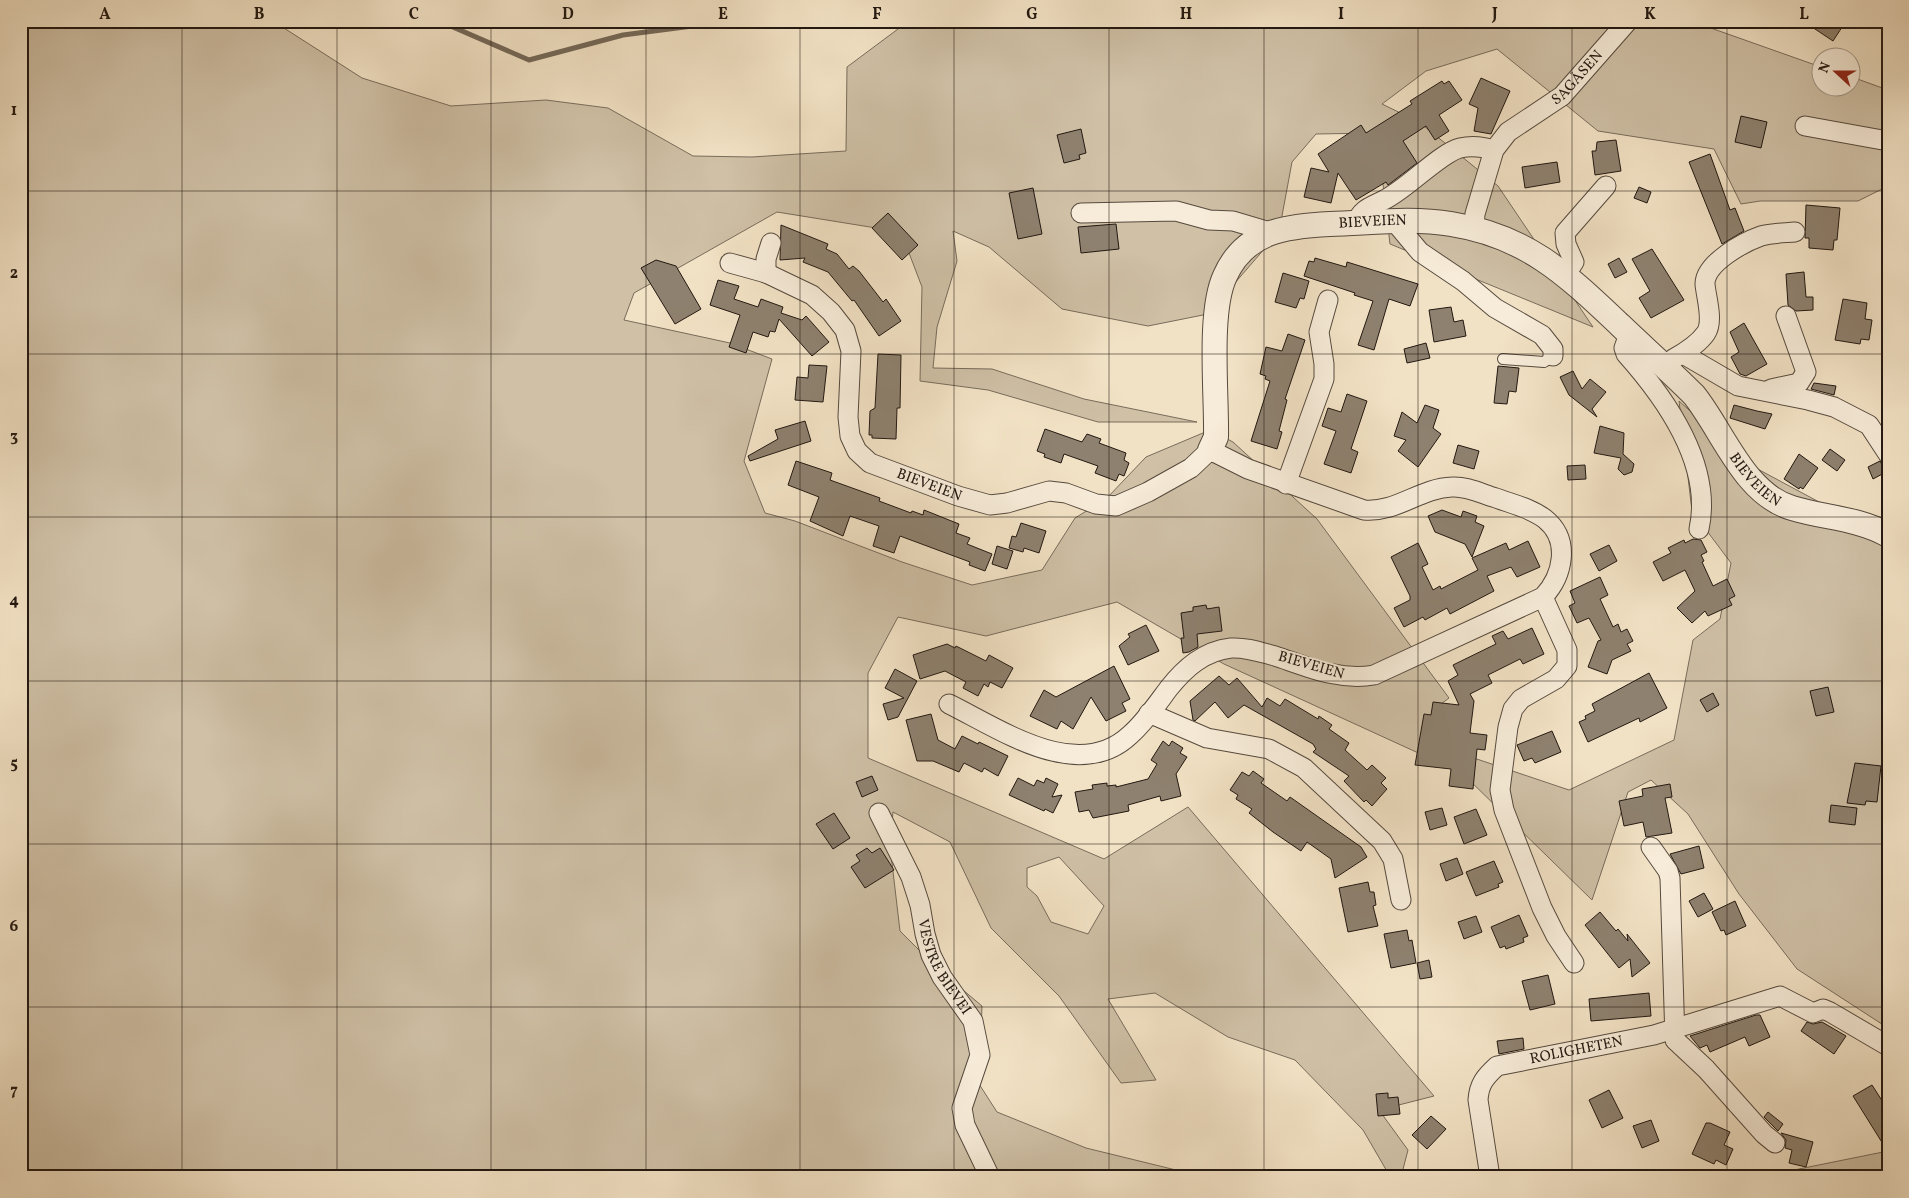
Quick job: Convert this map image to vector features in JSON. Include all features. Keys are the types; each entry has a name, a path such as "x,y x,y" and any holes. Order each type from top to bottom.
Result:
{"street":[{"name":"SAGÅSEN","path":"1494,150 1508,132 1562,96 1599,57 1628,21"},
{"path":"1805,126 1888,142"},
{"path":"1356,223 1364,208 1402,190 1433,164 1458,148 1479,146 1494,150 1475,214 1474,228"},
{"path":"1566,274 1574,262 1566,244 1566,233 1606,186"},
{"name":"BIEVEIEN","path":"1081,213 1176,211 1209,220 1232,221 1270,232"},
{"path":"1394,221 1420,252 1464,282 1495,308 1542,335 1553,349 1553,356"},
{"name":"BIEVEIEN","path":"730,264 766,273 812,295 831,312 845,330 852,351 848,417 850,436 857,451 870,463 958,496 990,504 1006,503 1049,491 1066,493 1096,504 1116,506 1148,492 1191,468 1210,450 1216,437 1216,331 1220,290 1225,274 1248,245 1270,232 1298,226 1424,221 1474,228 1520,245 1542,257 1566,274 1629,334 1673,359 1738,386 1834,407 1869,425 1888,454"},
{"path":"1673,359 1706,333 1709,325 1705,280 1710,270 1721,258 1752,240 1763,236 1795,232"},
{"path":"766,273 766,258 771,243"},
{"path":"1286,484 1324,379 1324,364 1319,332 1328,300"},
{"path":"1765,391 1799,382 1806,372 1786,316"},
{"path":"1629,334 1624,348 1626,354 1665,401 1686,441 1702,493 1702,515 1699,529"},
{"name":"BIEVEIEN","path":"1673,359 1694,395 1710,414 1743,469 1764,493 1791,508 1863,524 1888,535"},
{"path":"1210,450 1248,470 1364,510 1384,509 1436,489 1453,487 1471,490 1532,511 1546,520 1556,533 1561,545 1562,562 1556,578 1543,597 1567,650 1567,666 1556,679 1521,699 1513,709 1508,727 1500,790 1504,810 1542,908 1556,936 1574,963"},
{"name":"BIEVEIEN","path":"949,704 1034,746 1064,755 1095,754 1114,747 1130,736 1182,671 1200,658 1220,650 1253,649 1333,675 1353,678 1374,675 1543,597"},
{"path":"1150,713 1207,738 1270,749 1304,768 1382,841 1393,859 1401,900"},
{"name":"VESTRE BIEVEI","path":"879,812 911,877 920,905 924,934 932,955 942,977 973,1021 980,1055 965,1093 962,1108 965,1125 990,1177"},
{"path":"1651,847 1668,871 1670,878 1673,1030 1675,1040 1706,1069 1764,1134 1775,1143"},
{"name":"ROLIGHETEN","path":"1490,1177 1478,1100 1479,1088 1484,1079 1497,1066 1654,1035 1761,1000 1780,996 1813,1013 1823,1009 1830,1012 1888,1046"}],"lane":[{"path":"1504,359 1544,362 1553,356"}],"shaded area":[{"path":"21,21 273,21 362,78 451,106 546,100 608,108 693,156 752,157 846,151 847,67 898,29 902,21 1691,21 1812,64 1812,98 1862,98 1862,81 1888,90 1888,186 1858,201 1760,201 1741,204 1714,149 1598,131 1497,49 1426,71 1382,104 1419,122 1498,186 1593,327 1390,244 1377,133 1316,134 1292,162 1279,232 1208,314 1148,326 1062,309 989,247 953,231 957,261 937,327 933,368 992,369 1084,399 1197,422 1098,422 988,390 920,381 922,287 901,232 777,212 634,293 624,320 730,343 772,359 744,461 765,513 795,521 902,562 972,585 1042,570 1075,518 1106,499 1146,457 1210,430 1233,442 1317,519 1449,698 1433,710 1447,749 1569,790 1674,740 1693,640 1720,619 1731,563 1692,511 1679,401 1752,466 1888,539 1888,1028 1797,969 1739,894 1688,814 1651,780 1628,792 1592,900 1462,773 1224,664 1117,602 986,636 898,617 868,673 868,758 1104,859 1188,807 1434,1096 1379,1110 1408,1150 1401,1177 1379,1177 1388,1173 1363,1130 1295,1060 1228,1037 1155,993 1108,999 1156,1080 1121,1083 1059,996 991,928 950,842 893,812 890,846 900,931 938,969 982,1006 979,1084 997,1112 1086,1148 1180,1171 1256,1177 21,1177","holes":["1059,857 1104,906 1088,934 1051,922 1037,896 1027,887 1027,868"]},
{"path":"1888,1151 1888,1177 1720,1177 1789,1171"}],"building":[{"path":"1803,21 1846,21 1833,41"},
{"path":"1481,78 1510,91 1491,134 1474,131 1478,108 1469,104"},
{"path":"1442,81 1444,84 1449,81 1462,100 1439,115 1449,131 1435,140 1426,126 1403,141 1417,163 1388,185 1386,182 1356,200 1338,173 1331,203 1304,197 1311,168 1329,172 1318,154 1361,125 1366,133 1412,104 1410,101"},
{"path":"1741,116 1767,122 1761,148 1735,142"},
{"path":"1081,129 1086,153 1079,155 1080,159 1064,163 1057,135"},
{"path":"1616,140 1621,171 1595,175 1592,151 1596,151 1597,142"},
{"path":"1710,154 1730,210 1735,208 1744,231 1722,244 1689,162"},
{"path":"1557,162 1560,182 1525,188 1522,167"},
{"path":"1639,187 1651,192 1647,203 1634,198"},
{"path":"1033,188 1042,234 1018,239 1009,193"},
{"path":"1806,205 1840,208 1837,240 1834,240 1833,250 1809,248 1809,238 1805,238"},
{"path":"888,213 918,245 902,260 872,228"},
{"path":"1116,224 1119,249 1081,253 1078,227"},
{"path":"781,225 828,244 826,249 837,254 849,269 853,266 859,271 883,302 886,299 901,321 879,336 854,300 852,301 828,272 803,262 805,258 780,260"},
{"path":"1652,249 1684,300 1651,318 1639,298 1650,291 1632,259"},
{"path":"1315,258 1346,267 1347,262 1418,284 1410,306 1389,299 1374,350 1358,345 1373,301 1304,276 1309,261 1314,262"},
{"path":"1619,258 1627,272 1615,278 1608,264"},
{"path":"656,260 676,266 701,309 675,324 641,268"},
{"path":"1804,272 1806,297 1813,297 1813,310 1796,311 1788,305 1786,274"},
{"path":"1283,273 1309,281 1304,299 1300,298 1296,308 1275,302"},
{"path":"718,280 739,286 734,299 758,307 761,299 783,307 781,313 802,320 806,316 829,342 812,356 779,319 775,332 770,331 768,337 753,332 746,353 729,347 740,315 710,305"},
{"path":"1843,299 1867,303 1865,319 1872,320 1869,340 1861,339 1860,344 1835,340"},
{"path":"1451,307 1454,322 1463,320 1466,336 1434,342 1429,310"},
{"path":"1744,323 1767,364 1746,376 1740,374 1731,357 1739,352 1730,332"},
{"path":"1288,334 1305,340 1285,399 1287,400 1279,431 1282,432 1277,449 1251,441 1270,381 1265,379 1266,376 1260,374 1266,347 1282,351"},
{"path":"1426,343 1430,358 1407,363 1404,349"},
{"path":"878,354 901,355 900,408 897,408 896,439 872,438 872,435 869,435 870,411 875,408"},
{"path":"809,365 827,366 823,402 795,400 797,377 808,378"},
{"path":"1498,366 1519,368 1516,392 1509,391 1507,404 1494,403"},
{"path":"1573,371 1582,389 1590,379 1606,392 1592,409 1597,417 1569,395 1560,377"},
{"path":"1814,383 1836,386 1834,395 1811,389"},
{"path":"1347,394 1367,401 1351,449 1358,452 1351,473 1324,464 1336,431 1322,426 1328,408 1341,412"},
{"path":"1425,405 1439,410 1433,428 1441,434 1418,467 1398,451 1406,440 1394,436 1402,412 1417,423"},
{"path":"1734,405 1772,414 1765,429 1730,418"},
{"path":"805,421 811,441 750,461 748,456 778,439 775,430"},
{"path":"1600,426 1624,433 1623,454 1634,464 1632,472 1624,475 1618,469 1621,458 1594,453"},
{"path":"1045,429 1082,442 1087,434 1101,439 1099,443 1126,453 1124,460 1129,463 1124,476 1119,474 1116,481 1095,473 1098,466 1064,454 1061,463 1044,457 1045,454 1037,451"},
{"path":"1458,445 1479,451 1474,469 1453,463"},
{"path":"1830,449 1845,460 1837,471 1822,460"},
{"path":"1799,454 1818,468 1803,489 1800,487 1799,489 1784,479"},
{"path":"796,461 832,473 830,480 880,498 879,501 911,513 912,511 923,515 924,510 959,524 956,533 970,538 967,544 992,554 985,571 969,565 970,562 900,536 894,553 873,546 879,526 850,516 843,536 810,521 819,497 788,485"},
{"path":"1880,461 1886,472 1873,479 1868,467"},
{"path":"1585,465 1586,479 1568,480 1567,466"},
{"path":"1442,510 1461,517 1463,511 1477,516 1475,522 1484,526 1472,557 1465,544 1435,532 1428,516"},
{"path":"1021,523 1046,531 1039,553 1024,548 1023,552 1009,548 1012,536 1016,537"},
{"path":"1693,539 1701,540 1707,552 1701,555 1704,561 1702,562 1713,586 1727,579 1735,596 1729,599 1732,605 1708,616 1705,611 1692,623 1677,608 1695,591 1685,570 1663,581 1653,562 1671,553 1668,548 1684,540 1685,543"},
{"path":"1528,541 1540,567 1517,577 1511,567 1487,576 1494,591 1450,614 1447,608 1425,620 1423,617 1404,627 1394,608 1410,600 1410,596 1391,557 1418,543 1428,564 1422,567 1433,590 1440,586 1441,589 1478,570 1472,558 1506,543 1509,550"},
{"path":"1609,545 1617,561 1599,571 1590,554"},
{"path":"997,546 1013,551 1007,569 992,564"},
{"path":"1600,577 1608,595 1600,599 1613,627 1618,624 1621,632 1627,629 1633,641 1627,644 1631,651 1612,660 1607,674 1588,667 1598,641 1601,640 1589,618 1577,623 1569,606 1575,603 1570,591"},
{"path":"1206,605 1207,609 1219,607 1222,631 1197,634 1198,647 1183,653 1181,638 1184,638 1181,613 1193,611 1193,607"},
{"path":"1146,625 1159,651 1128,665 1119,646 1130,637 1128,634"},
{"path":"1532,628 1544,654 1523,664 1520,659 1488,675 1492,683 1470,694 1474,701 1470,733 1487,735 1485,750 1477,749 1473,789 1449,786 1451,769 1415,765 1424,714 1431,715 1433,702 1459,705 1448,681 1458,675 1453,665 1496,644 1492,636 1503,631 1508,639"},
{"path":"947,644 955,648 956,646 986,661 989,655 1013,668 1002,688 990,682 988,687 984,684 978,696 963,688 966,682 945,671 920,679 913,655"},
{"path":"1114,666 1130,699 1122,703 1126,711 1106,721 1091,697 1073,729 1061,721 1057,729 1030,716 1044,690 1056,697"},
{"path":"895,669 917,681 898,717 888,720 883,704 904,698 885,688"},
{"path":"1649,673 1667,708 1640,722 1639,718 1588,742 1579,722 1586,719 1585,716 1595,711 1592,704"},
{"path":"1219,676 1229,685 1237,678 1262,707 1267,698 1280,706 1285,699 1318,719 1319,716 1332,725 1329,729 1349,743 1345,750 1367,770 1372,765 1386,778 1381,783 1387,789 1372,806 1366,800 1364,802 1344,781 1349,776 1313,752 1316,749 1313,744 1244,705 1228,718 1215,702 1195,721 1193,720 1190,701"},
{"path":"1828,687 1834,712 1816,716 1810,691"},
{"path":"1713,693 1719,705 1707,712 1700,700"},
{"path":"931,714 938,740 955,749 962,736 1008,756 998,776 984,768 982,772 964,763 959,772 933,761 917,761 906,720"},
{"path":"1552,731 1561,752 1535,763 1532,758 1524,761 1517,745"},
{"path":"1163,741 1169,746 1172,741 1183,748 1180,753 1187,757 1176,774 1181,796 1161,801 1160,796 1128,805 1129,811 1093,818 1089,810 1079,812 1075,792 1093,789 1092,785 1107,783 1107,786 1116,785 1116,787 1148,779 1157,764 1151,760"},
{"path":"1855,763 1881,766 1877,802 1866,801 1865,805 1847,803"},
{"path":"1253,771 1264,779 1261,783 1287,801 1290,797 1361,847 1367,857 1335,878 1331,859 1307,842 1301,851 1273,832 1249,813 1252,809 1236,799 1238,795 1230,790 1242,772 1249,776"},
{"path":"872,776 878,790 862,797 856,782"},
{"path":"1018,778 1034,786 1037,780 1044,783 1046,778 1058,784 1052,797 1062,795 1053,813 1045,809 1044,811 1009,795"},
{"path":"1670,784 1672,797 1665,798 1672,833 1646,837 1643,822 1624,826 1619,801 1643,796 1642,789"},
{"path":"1831,805 1857,808 1855,825 1829,822"},
{"path":"1442,808 1447,825 1430,830 1425,812"},
{"path":"1476,809 1487,835 1464,844 1454,817"},
{"path":"834,813 850,838 833,849 816,824"},
{"path":"1699,846 1704,868 1681,874 1670,854"},
{"path":"867,848 872,853 880,848 894,870 865,888 851,867 860,861 856,855"},
{"path":"1457,858 1463,874 1446,881 1440,864"},
{"path":"1494,861 1503,882 1498,884 1499,887 1476,896 1466,872"},
{"path":"1368,882 1370,892 1374,892 1376,905 1373,906 1378,926 1348,932 1339,888"},
{"path":"1704,893 1713,909 1698,917 1689,901"},
{"path":"1735,901 1746,926 1726,935 1724,930 1721,931 1712,912"},
{"path":"1600,912 1616,931 1618,929 1628,941 1627,934 1650,963 1632,977 1630,959 1619,968 1585,925"},
{"path":"1519,915 1528,936 1523,938 1524,942 1506,949 1505,946 1500,948 1491,927"},
{"path":"1476,916 1482,932 1464,939 1458,922"},
{"path":"1407,930 1409,941 1412,940 1416,963 1391,968 1384,934"},
{"path":"1429,960 1432,977 1420,979 1417,963"},
{"path":"1548,975 1555,1004 1530,1010 1522,981"},
{"path":"1649,993 1651,1016 1591,1021 1589,999"},
{"path":"1760,1015 1770,1037 1749,1046 1745,1037 1710,1052 1707,1045 1700,1048 1690,1036"},
{"path":"1807,1022 1813,1024 1822,1022 1846,1036 1834,1054 1801,1031"},
{"path":"1523,1038 1524,1049 1499,1054 1497,1041"},
{"path":"1872,1085 1888,1110 1888,1152 1853,1096"},
{"path":"1609,1090 1623,1118 1602,1128 1589,1100"},
{"path":"1388,1093 1388,1098 1398,1097 1400,1114 1378,1116 1376,1094"},
{"path":"1768,1112 1783,1124 1778,1131 1764,1117"},
{"path":"1431,1116 1446,1129 1427,1149 1412,1135"},
{"path":"1651,1120 1659,1141 1642,1148 1633,1126"},
{"path":"1706,1123 1730,1132 1724,1145 1733,1149 1726,1165 1716,1160 1714,1164 1692,1154"},
{"path":"1781,1133 1813,1142 1806,1167 1789,1163 1792,1150 1785,1148 1786,1140"}],"waterway":[{"path":"439,21 529,60 623,35 731,21"}]}
